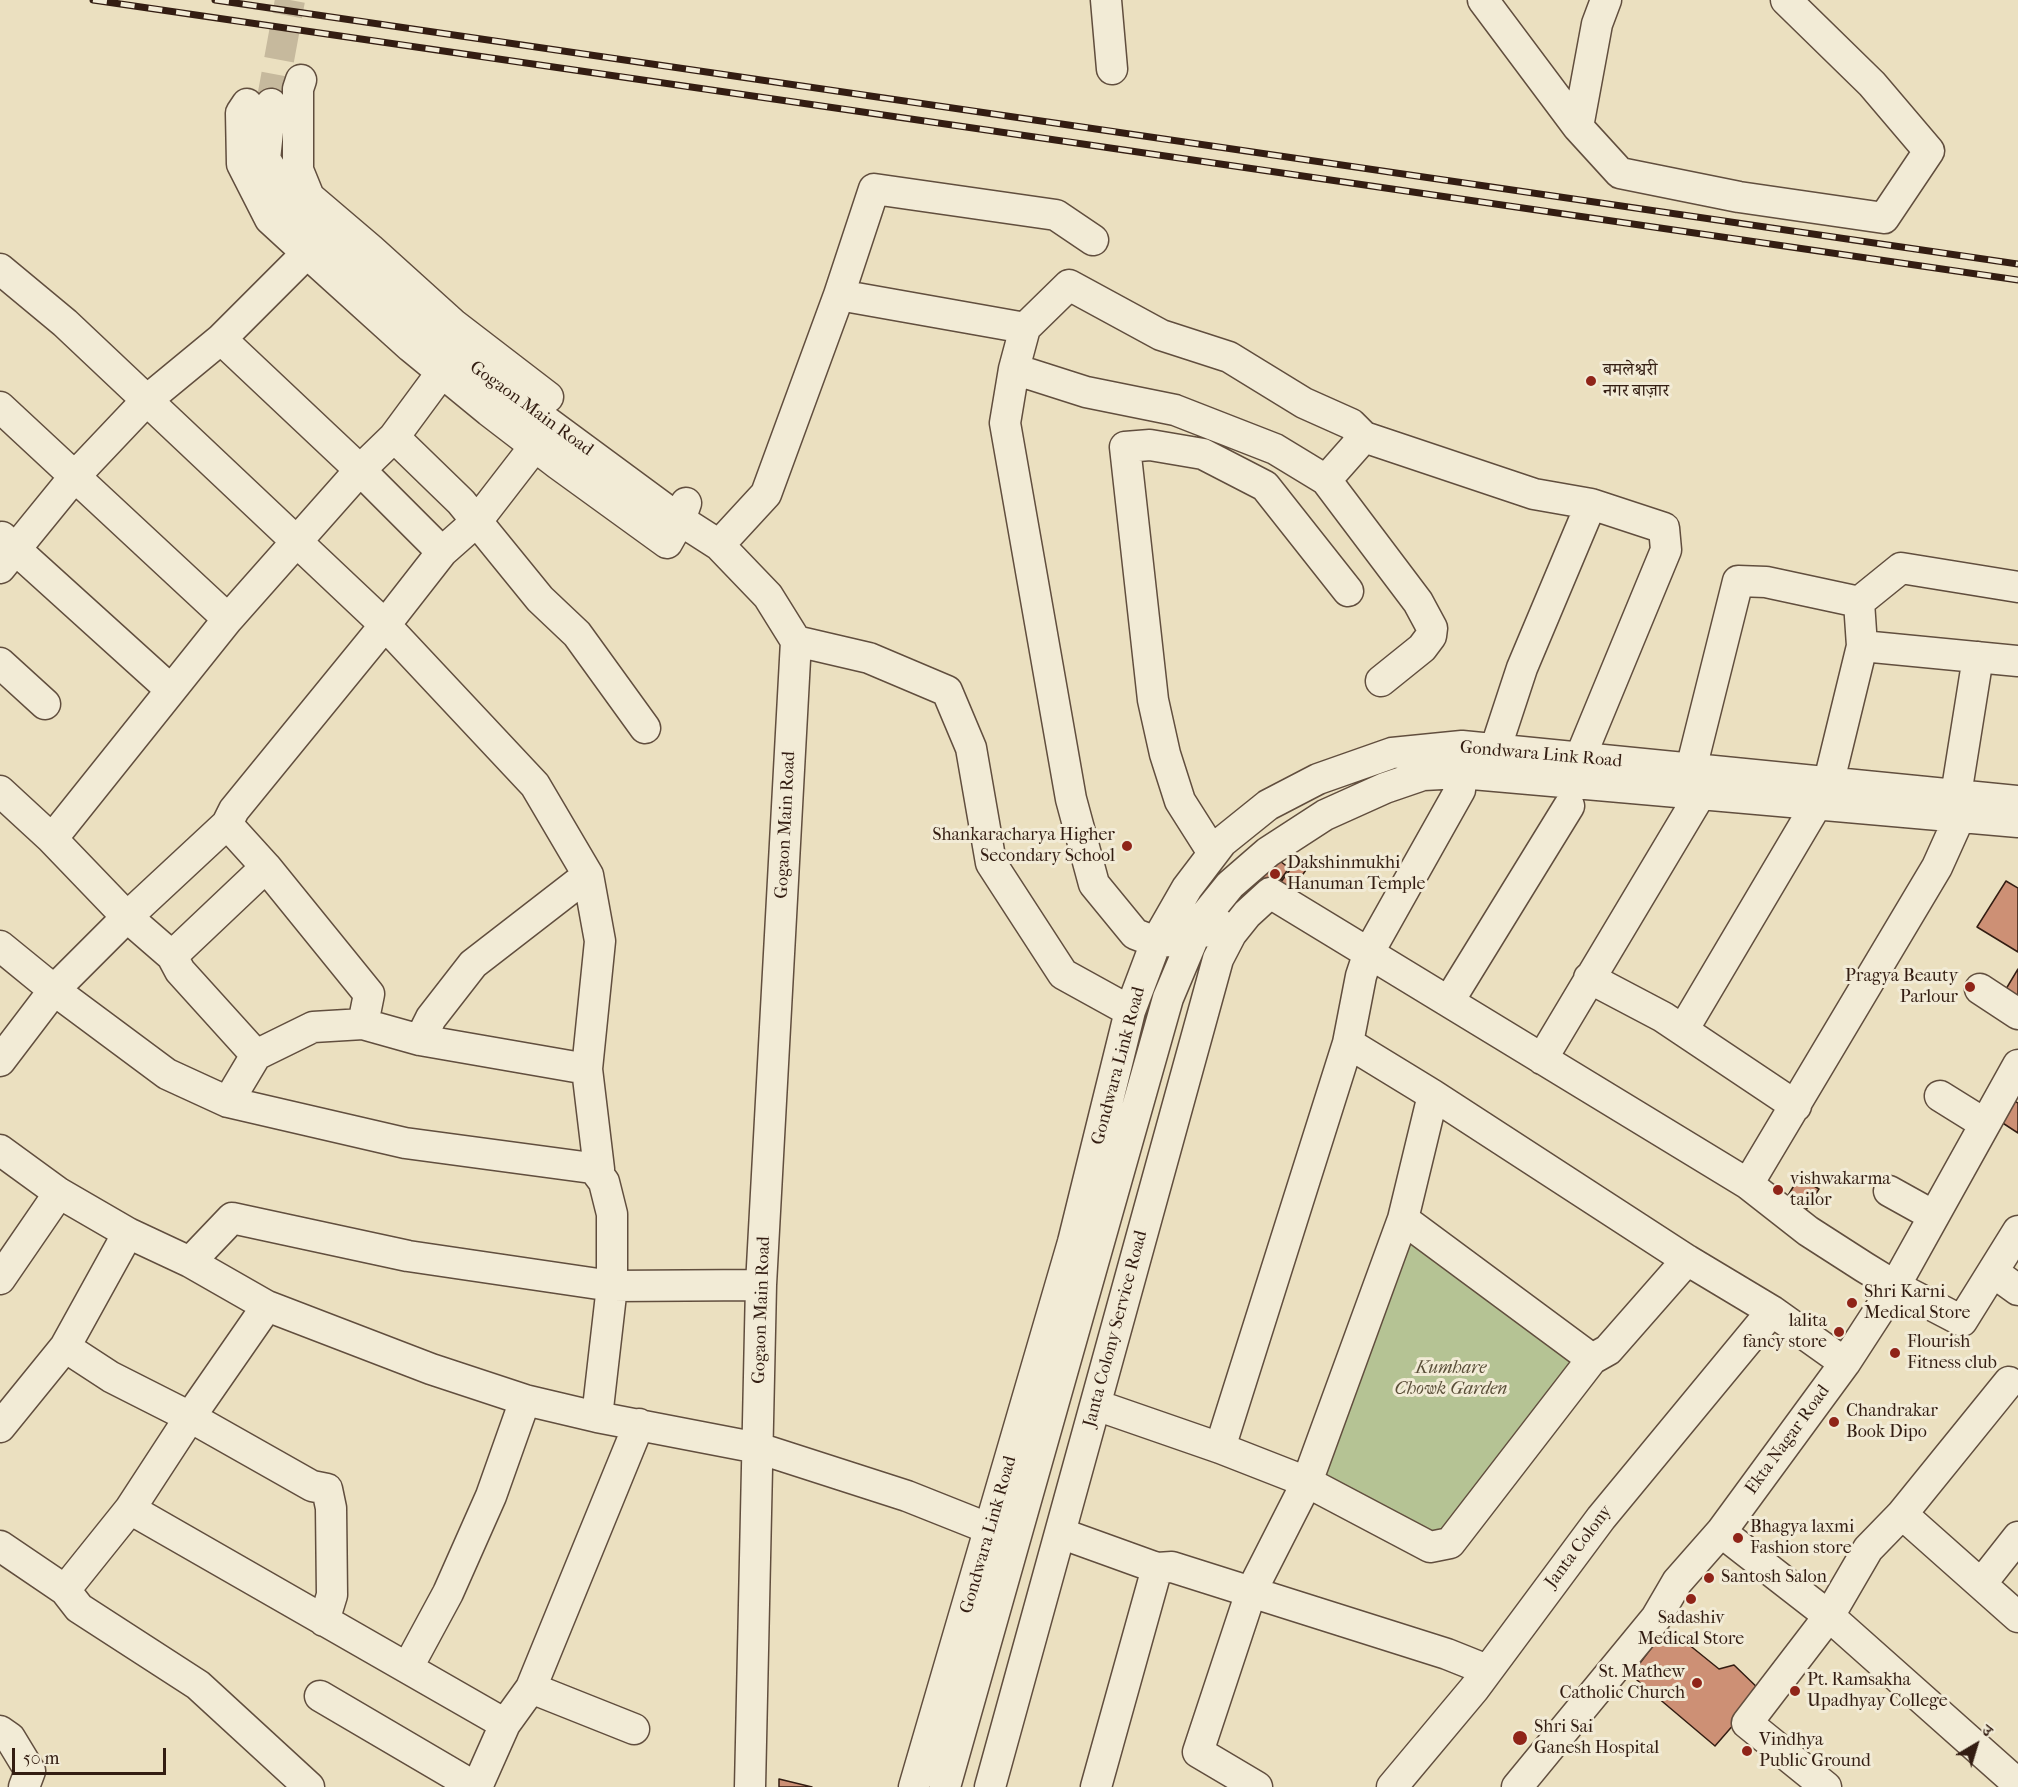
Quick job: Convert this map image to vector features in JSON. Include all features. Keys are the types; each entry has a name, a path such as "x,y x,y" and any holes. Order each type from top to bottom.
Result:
{"street":[{"path":"1106,0 1112,69"},
{"path":"1483,0 1578,127 1620,173 1738,197 1884,218 1929,151 1872,84 1786,0"},
{"path":"1578,127 1597,24 1606,0"},
{"path":"171,690 5,551 147,400 221,339 307,253 442,372 535,446 667,543 680,520 686,502 453,324 309,197 298,170 298,89 301,80"},
{"name":"Gogaon Main Road","path":"307,253 270,219 242,164 242,113 259,104 265,159 297,211 455,354 680,520 719,545 768,596 796,641 761,1286 750,1787"},
{"path":"719,545 766,494 839,295 874,189 1056,215 1093,240"},
{"path":"0,269 65,323 385,625 535,785 588,875 600,940 587,1069 599,1169"},
{"path":"1580,758 1666,549 1664,528 1591,504 1534,494 1364,437 1350,424 1304,403 1229,357 1161,335 1070,285 1025,328 1014,369 1005,423 1071,799 1094,884 1136,934 1156,942 1185,940 1230,885 1268,852 1325,815 1385,788 1422,775 1461,773 1696,781 1958,806 2018,801"},
{"path":"839,295 1025,328"},
{"path":"221,339 360,470 442,552"},
{"path":"1014,369 1086,392 1174,410 1275,449 1326,480 1418,602 1432,628 1431,636 1422,648 1381,681"},
{"path":"52,839 228,619 360,470 394,437 442,372"},
{"path":"0,407 228,619"},
{"path":"394,437 453,494 540,599 577,634 645,728"},
{"path":"1326,480 1364,437"},
{"path":"1213,853 1180,801 1153,700 1125,447 1150,445 1203,454 1265,486 1348,591"},
{"path":"0,1061 54,990 127,917 227,824 234,810 442,552 477,521 535,446"},
{"path":"1495,750 1522,668 1591,504"},
{"path":"1858,602 1901,568 2018,587"},
{"path":"1542,1059 1589,978 1696,781 1738,581 1766,582 1858,602"},
{"path":"1683,1030 1830,777 1862,646 1858,602"},
{"path":"796,641 869,658 947,691 970,748 991,863 1063,974 1130,1011"},
{"path":"1862,646 2018,661"},
{"path":"1748,1184 1936,867 1958,806 1978,657"},
{"path":"0,663 45,704"},
{"name":"Gondwara Link Road","path":"914,1787 1073,1242 1130,1011 1156,942 1183,895 1213,853 1222,842 1268,805 1318,779 1392,753 1462,746 1580,758 1696,781"},
{"path":"1220,1448 1348,1043 1361,976 1370,952 1460,790"},
{"path":"0,791 52,839 127,917 172,956 180,971 256,1055"},
{"path":"1449,1001 1569,806"},
{"path":"1958,806 2018,822"},
{"path":"227,824 266,867 369,994 363,1024"},
{"path":"172,956 266,867"},
{"path":"420,1040 431,1018 473,964 588,875"},
{"name":"Janta Colony Service Road","path":"990,1787 1218,959 1231,934 1247,914 1270,892 1370,952"},
{"path":"1183,895 1201,922 1231,934"},
{"name":"Gondwara Link Road","path":"945,1787 1168,998 1201,922"},
{"path":"0,946 54,990 167,1074 228,1102 405,1143 599,1169"},
{"path":"1370,952 1748,1184 1809,1231 1895,1286 1962,1321 2018,1231"},
{"path":"1589,978 1683,1030 1796,1106"},
{"path":"1980,989 2018,1014"},
{"path":"228,1102 256,1055 313,1027 363,1024 420,1040 587,1069"},
{"path":"1348,1043 1433,1095 1687,1260 1772,1311 1845,1363"},
{"name":"Ekta Nagar Road","path":"1517,1787 1656,1618 1677,1582 1721,1532 1845,1363 1895,1286 2018,1065"},
{"path":"1257,1787 1198,1752 1251,1592 1306,1482 1403,1219 1433,1095"},
{"path":"1940,1095 1985,1124"},
{"path":"0,1150 58,1193 128,1233 190,1262 267,1306 431,1370 525,1400 597,1417 758,1448 907,1497 990,1529"},
{"path":"597,1417 612,1286 612,1214 604,1182 595,1170 599,1169"},
{"path":"1889,1191 1934,1216"},
{"path":"0,1279 58,1193"},
{"path":"190,1262 232,1218 408,1256 612,1286 761,1286"},
{"path":"1403,1219 1592,1359"},
{"path":"0,1428 65,1347 128,1233"},
{"path":"1096,1404 1220,1448 1306,1482 1430,1547 1450,1543 1592,1359 1608,1350 1687,1260"},
{"path":"1993,1272 2018,1290"},
{"path":"65,1590 130,1509 267,1306"},
{"name":"Janta Colony","path":"1392,1787 1474,1689 1601,1518 1772,1311"},
{"path":"65,1347 111,1377 190,1417 312,1486 327,1489 332,1508 332,1595 324,1621"},
{"path":"1826,1787 1747,1723 1829,1616 1868,1549 1902,1514 2009,1382"},
{"path":"408,1667 448,1593 491,1496 525,1400"},
{"path":"320,1696 476,1787 505,1724 531,1688 639,1424"},
{"path":"130,1509 505,1724"},
{"path":"1902,1514 2018,1617"},
{"path":"1721,1532 1829,1616 2018,1784"},
{"path":"1060,1533 1157,1568 1172,1567 1447,1653 1487,1670"},
{"path":"1981,1584 2018,1537"},
{"path":"0,1546 65,1590 79,1608 198,1685 309,1787"},
{"path":"1096,1787 1157,1568"},
{"path":"531,1688 634,1729"},
{"path":"0,1731 10,1738 30,1771 24,1787"}],"green space":[{"name":"Kumhare Chowk Garden","path":"1403,1219 1592,1359 1450,1543 1307,1482"}],"building":[{"name":"Dakshinmukhi Hanuman Temple","path":"1276,858 1289,868 1274,889 1260,880"},
{"path":"1295,863 1306,870 1289,893 1278,886"},
{"path":"2006,881 2018,888 2018,952 1977,927"},
{"path":"2018,969 2018,1010 2000,999"},
{"path":"2008,1097 2018,1103 2018,1133 1995,1118"},
{"path":"1799,1177 1819,1189 1799,1221 1780,1209"},
{"name":"St. Mathew Catholic Church","path":"1667,1627 1719,1669 1734,1665 1762,1692 1715,1746 1631,1675"},
{"path":"779,1779 812,1787 779,1787"}],"tunnel":[{"path":"271,104 290,0"}],"railway":[{"path":"93,0 2018,280"},
{"path":"215,0 2018,264"}],"place":[{"name":"बमलेश्वरी नगर बाज़ार","path":"1591,381"},
{"name":"Shankaracharya Higher Secondary School","path":"1127,846"},
{"name":"Dakshinmukhi Hanuman Temple","path":"1275,874"},
{"name":"Pragya Beauty Parlour","path":"1970,987"},
{"name":"vishwakarma tailor","path":"1778,1190"},
{"name":"Shri Karni Medical Store","path":"1852,1303"},
{"name":"lalita fancy store","path":"1839,1332"},
{"name":"Flourish Fitness club","path":"1895,1353"},
{"name":"Chandrakar Book Dipo","path":"1834,1422"},
{"name":"Bhagya laxmi Fashion store","path":"1738,1538"},
{"name":"Santosh Salon","path":"1709,1578"},
{"name":"Sadashiv Medical Store","path":"1691,1599"},
{"name":"St. Mathew Catholic Church","path":"1697,1683"},
{"name":"Pt. Ramsakha Upadhyay College","path":"1795,1691"},
{"name":"Shri Sai Ganesh Hospital","path":"1520,1738"},
{"name":"Vindhya Public Ground","path":"1747,1751"}]}
